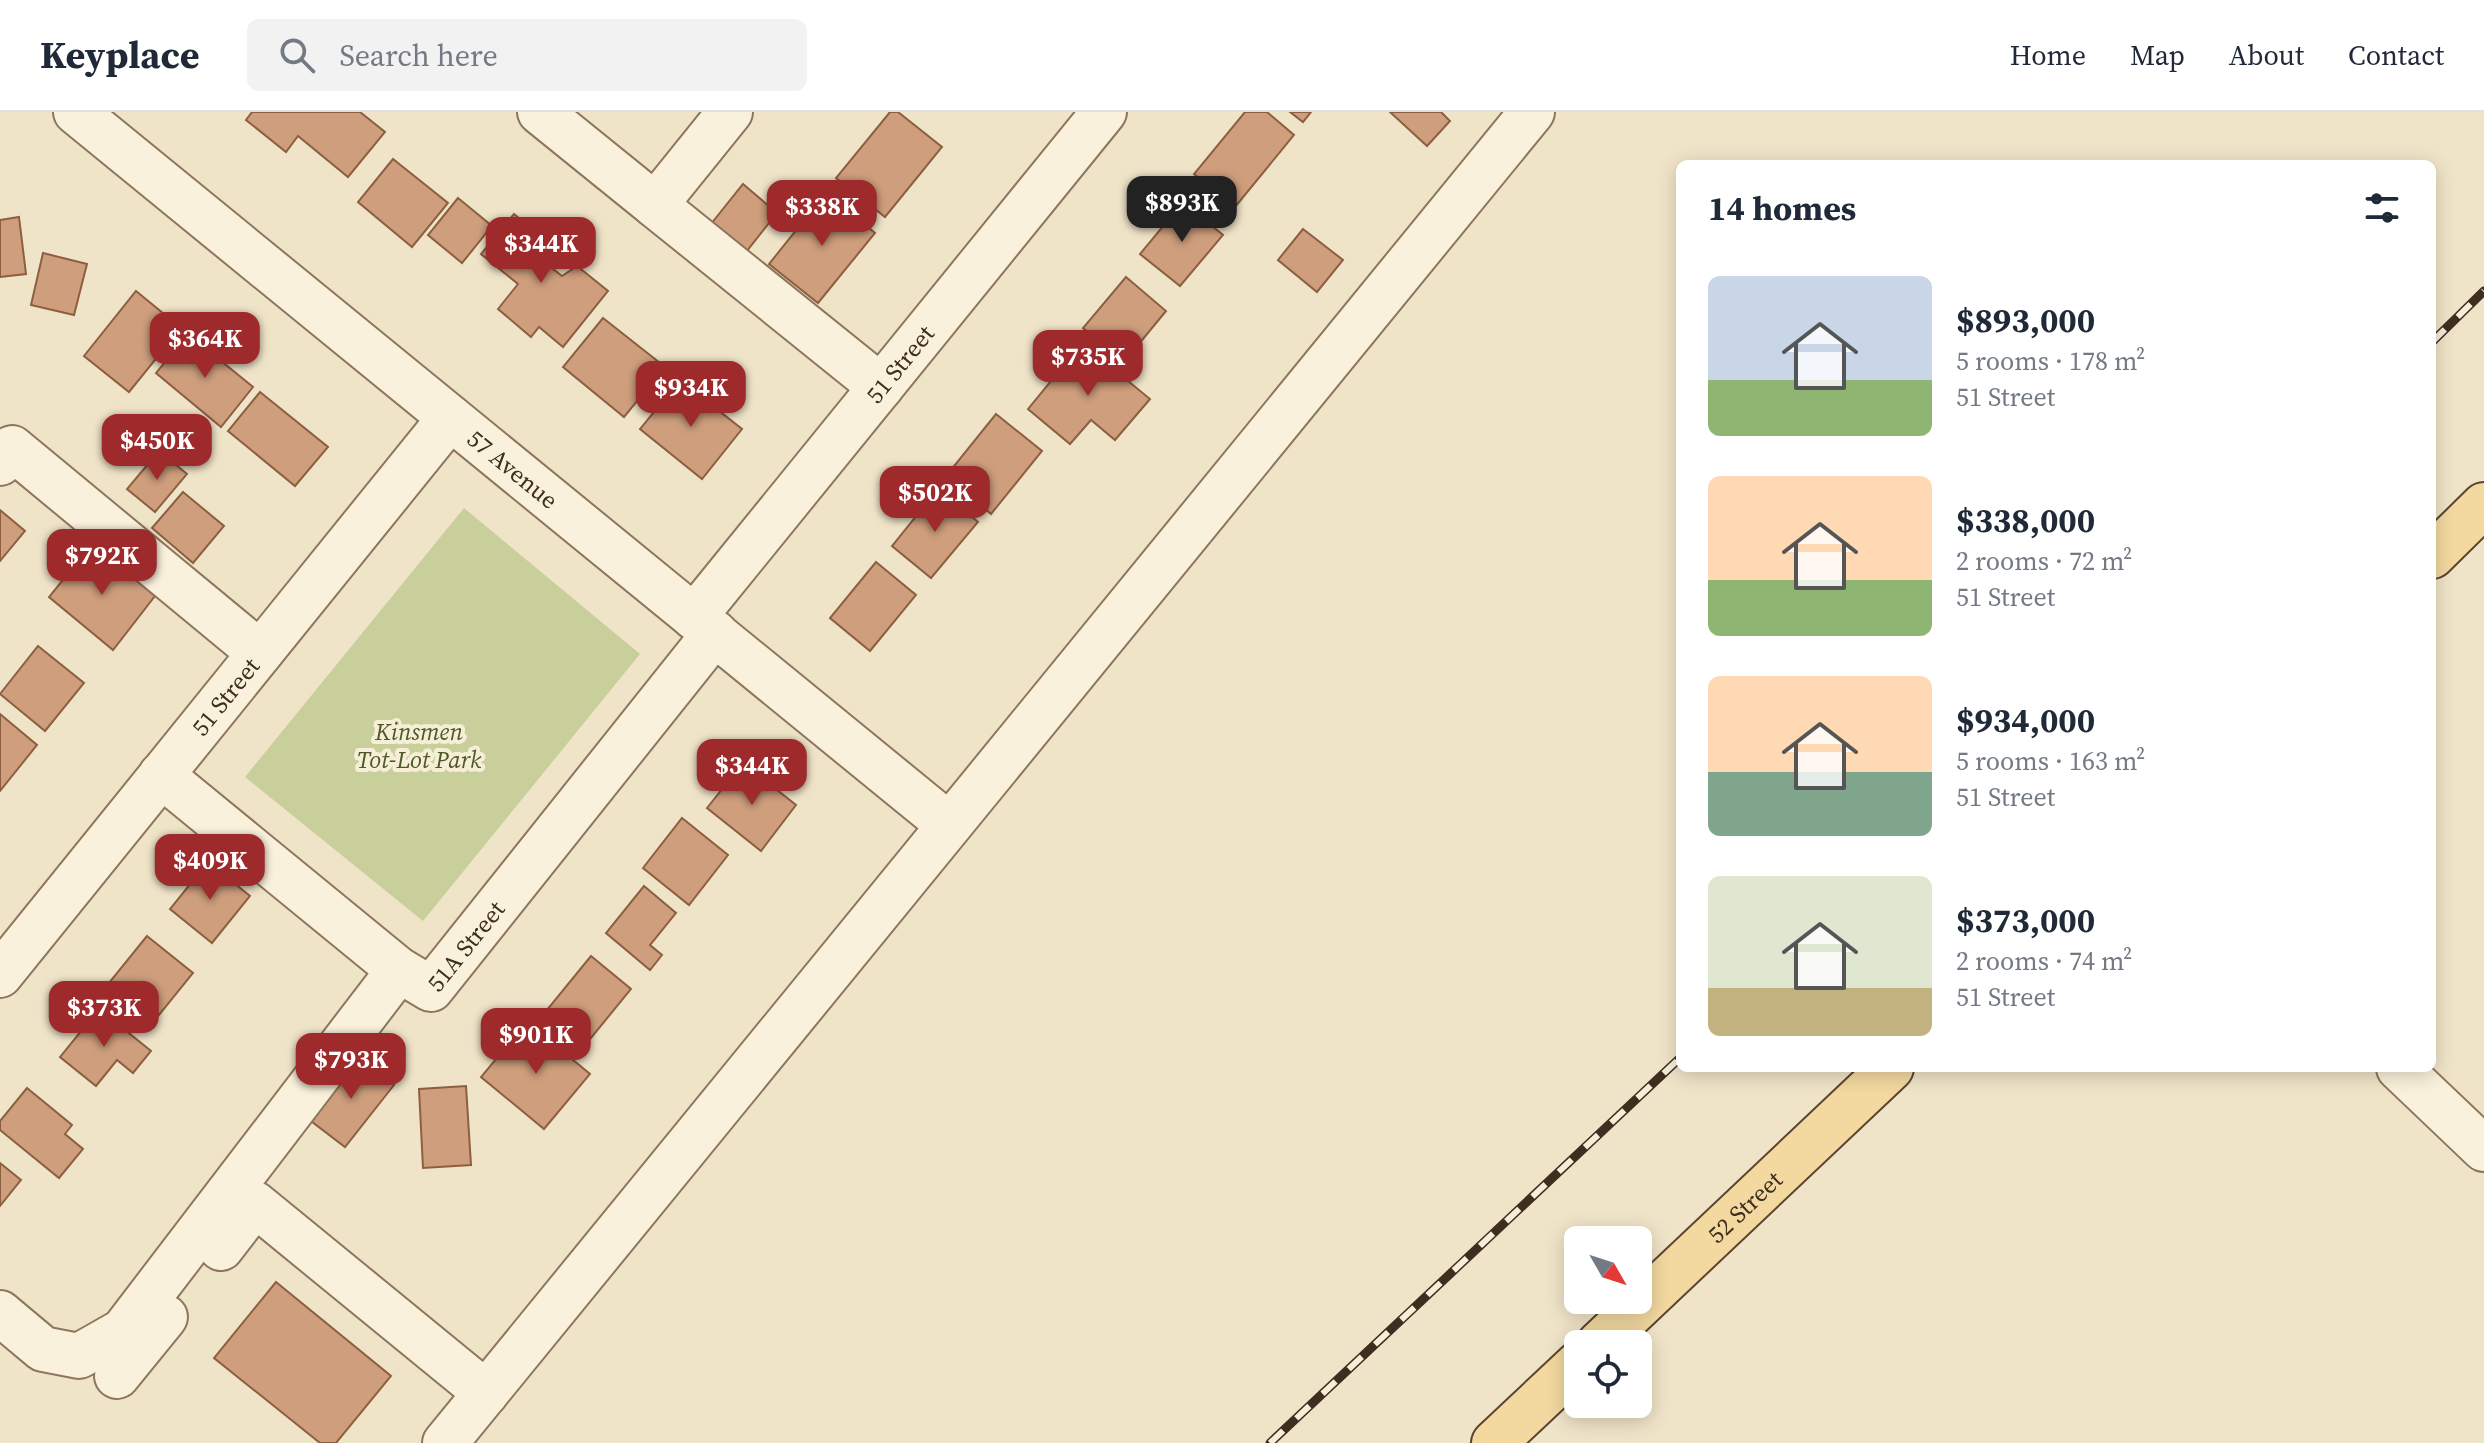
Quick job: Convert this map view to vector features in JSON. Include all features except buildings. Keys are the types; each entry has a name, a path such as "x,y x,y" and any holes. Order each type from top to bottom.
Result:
{"main road":[{"path":"2436,552 2484,505"},
{"name":"52 Street","path":"1614,1330 1887,1072"},
{"path":"1494,1443 1564,1377"}],"street":[{"name":"57 Avenue","path":"76,112 949,825"},
{"path":"540,112 881,387"},
{"path":"655,205 730,112"},
{"name":"51 Street","path":"705,625 881,387 1104,112"},
{"path":"445,1443 949,825 1519,117"},
{"name":"51 Street","path":"0,975 450,418"},
{"path":"0,463 12,448 260,653"},
{"name":"51A Street","path":"161,775 399,970 431,989 705,625"},
{"path":"0,1313 43,1349 79,1356 123,1331 399,970"},
{"path":"2403,1072 2484,1149"},
{"path":"117,1376 255,1204 486,1393"}],"green space":[{"name":"Kinsmen Tot-Lot Park","path":"464,508 640,654 423,921 245,777"}],"railway":[{"path":"2436,338 2484,291"},
{"path":"1270,1443 1676,1062"}]}
